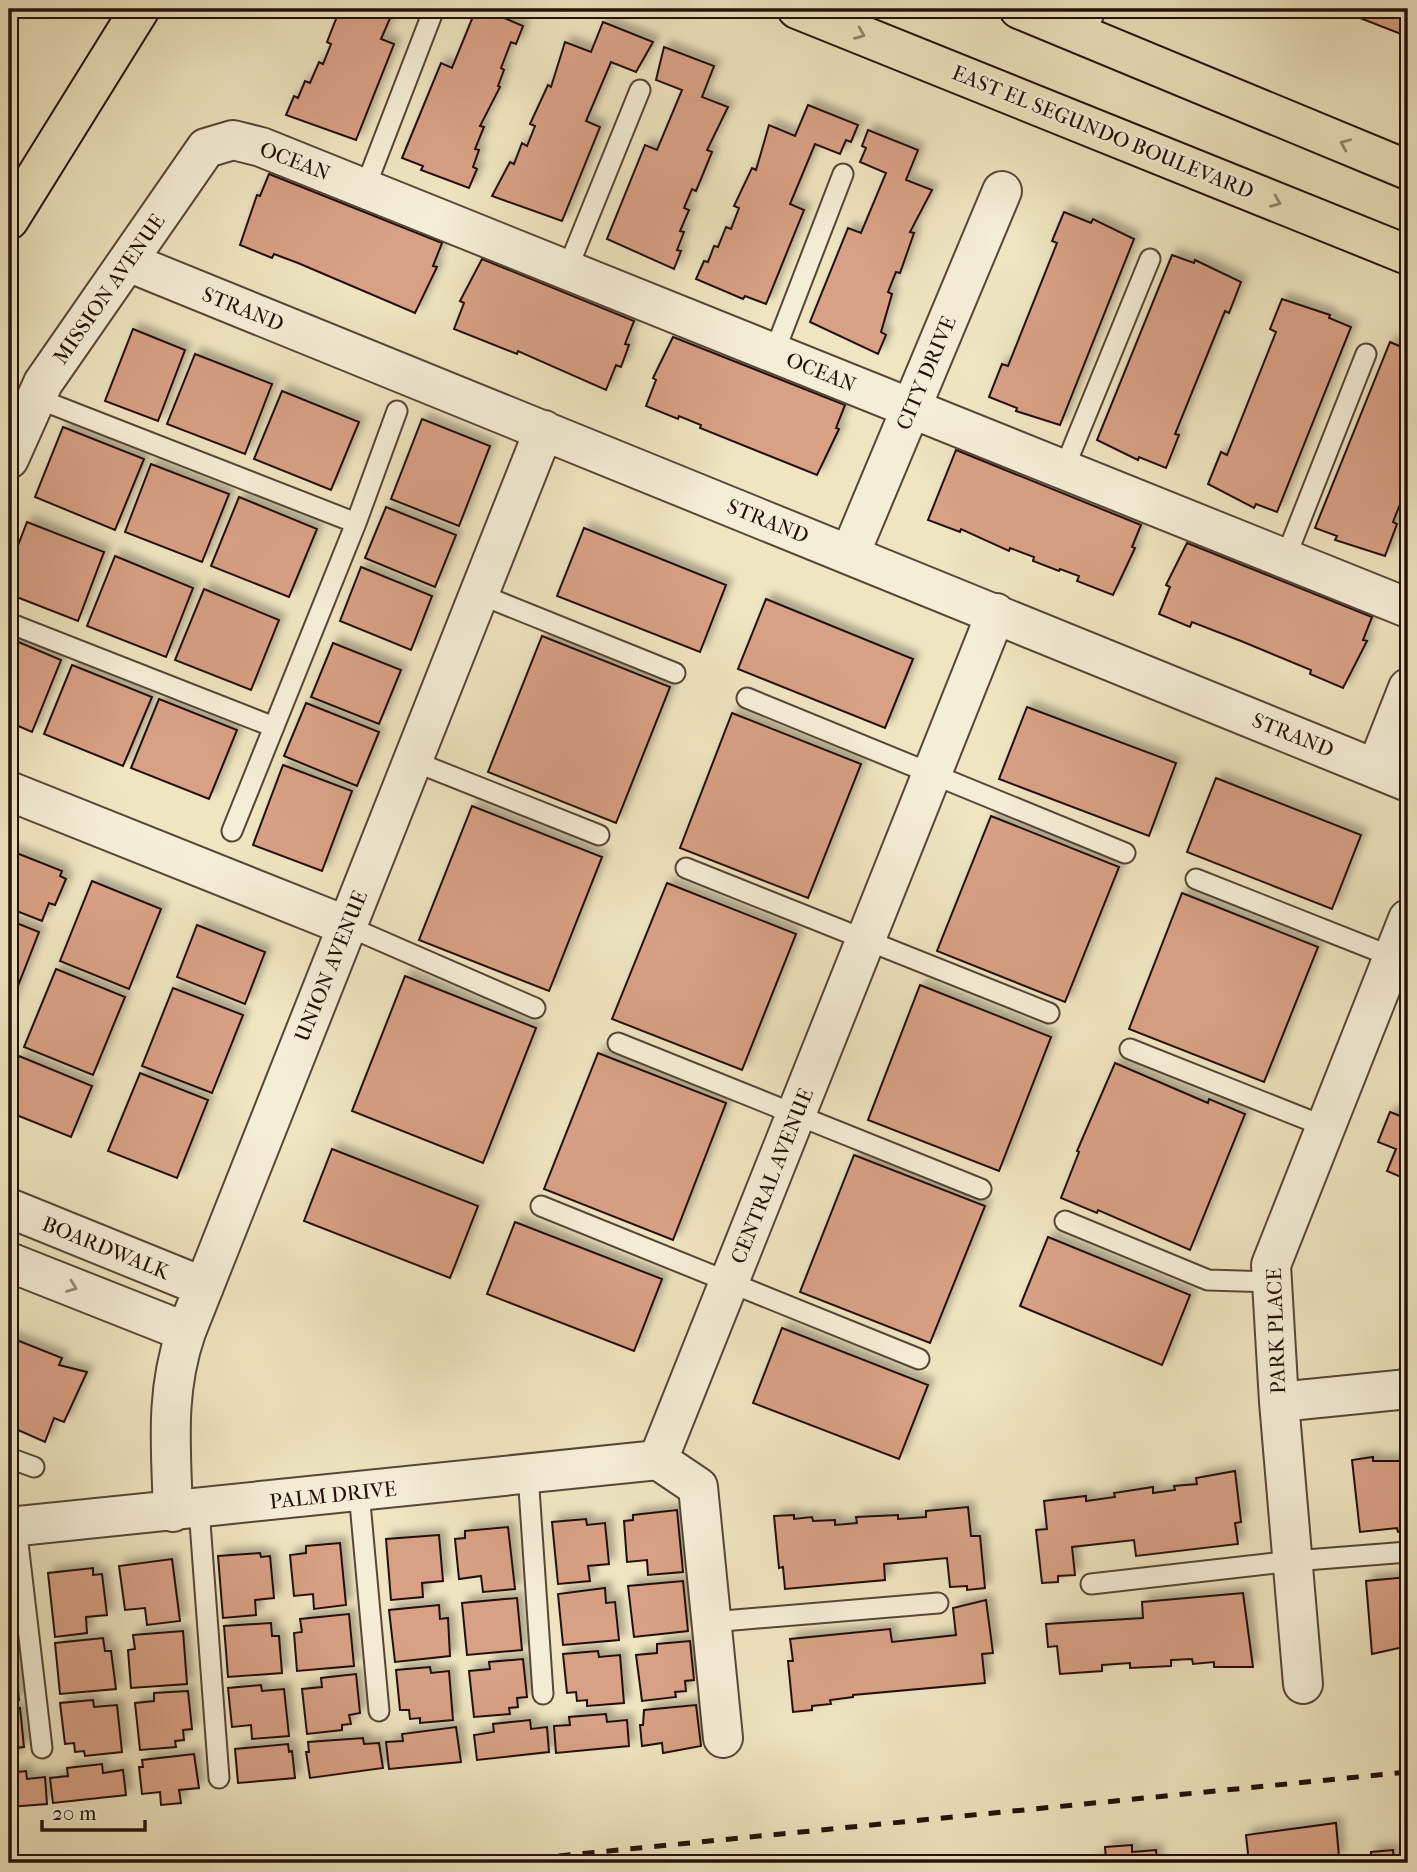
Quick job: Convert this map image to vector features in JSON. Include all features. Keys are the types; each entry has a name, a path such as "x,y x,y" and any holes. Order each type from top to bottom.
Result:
{"main road":[{"path":"9,220 140,9"},
{"name":"EAST EL SEGUNDO BOULEVARD","path":"797,9 1408,255"},
{"path":"1019,9 1090,22 1408,170"}],"street":[{"name":"OCEAN","path":"233,140 261,147 365,188 1408,608"},
{"name":"MISSION AVENUE","path":"9,459 36,398 206,148 233,140"},
{"name":"CITY DRIVE","path":"850,554 1002,191"},
{"name":"STRAND","path":"128,262 1392,775"},
{"name":"UNION AVENUE","path":"186,1511 170,1399 175,1364 544,430"},
{"name":"CENTRAL AVENUE","path":"658,1460 996,613"},
{"path":"1392,775 1408,688"},
{"path":"9,791 347,926"},
{"name":"PARK PLACE","path":"1303,1684 1279,1402 1271,1265 1408,919"},
{"name":"BOARDWALK","path":"9,1209 204,1287"},
{"path":"9,1262 186,1332"},
{"path":"1279,1402 1408,1390"},
{"path":"658,1460 698,1488 723,1738"},
{"name":"PALM DRIVE","path":"13,1527 658,1460"}],"lane":[{"path":"365,188 434,9"},
{"path":"567,270 640,90"},
{"path":"774,353 843,174"},
{"path":"1064,470 1150,259"},
{"path":"1285,558 1366,354"},
{"path":"36,398 356,523"},
{"path":"232,831 356,523 397,411"},
{"path":"479,594 675,673"},
{"path":"9,624 274,727"},
{"path":"747,698 1125,853"},
{"path":"413,761 599,835"},
{"path":"686,868 1049,1013"},
{"path":"1196,879 1393,957"},
{"path":"347,926 535,1008"},
{"path":"618,1043 981,1189"},
{"path":"1130,1049 1326,1127"},
{"path":"541,1206 919,1359"},
{"path":"1065,1221 1208,1280 1272,1282"},
{"path":"9,1458 34,1467"},
{"path":"528,1474 543,1694"},
{"path":"359,1492 379,1711"},
{"path":"186,1511 219,1778"},
{"path":"13,1527 42,1748"},
{"path":"1091,1584 1293,1560 1408,1552"},
{"path":"711,1622 937,1603"}],"building":[{"path":"340,9 394,9 381,39 394,44 356,140 286,115 294,96 298,98 305,81 310,83 319,62 323,64 331,44 327,42"},
{"path":"476,9 500,9 497,15 523,26 516,44 511,42 501,68 504,70 498,86 500,87 480,126 484,127 475,149 479,150 473,167 477,169 469,188 421,170 423,166 402,158 441,63 452,68"},
{"path":"1337,9 1408,10 1406,36"},
{"path":"603,22 653,42 636,72 611,62 586,121 600,127 562,221 492,196 510,162 514,164 522,143 527,146 535,126 530,124 548,85 551,87 565,42 591,52"},
{"path":"664,47 714,66 702,97 728,107 707,150 712,152 696,191 692,189 684,208 689,210 680,231 684,232 677,250 681,251 674,269 607,239 645,145 657,150 682,90 656,80"},
{"path":"808,105 858,125 851,142 846,140 840,154 815,144 790,204 804,210 766,304 745,296 743,299 696,279 704,261 708,262 714,246 718,247 726,227 731,229 739,208 734,206 752,168 756,170 769,125 795,136"},
{"path":"868,130 918,150 906,180 932,190 910,232 914,233 900,273 896,272 888,292 892,294 881,332 886,335 878,354 810,322 848,228 861,233 886,173 860,162 866,148 862,146"},
{"path":"269,174 442,243 433,266 437,267 415,313 298,263 274,254 272,258 240,245 257,195 260,196"},
{"path":"1064,212 1091,223 1093,219 1134,239 1060,425 1016,411 1017,408 989,397 1002,364 1008,366 1057,243 1052,241"},
{"path":"1172,255 1194,263 1195,260 1241,282 1229,313 1225,311 1175,434 1179,435 1166,468 1139,457 1138,460 1097,440"},
{"path":"482,259 634,321 625,344 629,345 621,367 616,365 606,390 518,351 517,354 454,329 464,303 460,301"},
{"path":"1282,299 1330,315 1329,318 1351,327 1277,512 1256,504 1254,508 1208,484 1221,452 1227,455 1276,332 1270,329"},
{"path":"133,329 185,350 158,421 105,401"},
{"path":"673,337 845,405 836,428 839,429 817,475 700,428 701,425 679,416 678,419 646,406 656,380 653,378"},
{"path":"1390,342 1408,350 1408,484 1393,522 1397,524 1385,556 1335,540 1337,536 1315,528"},
{"path":"195,354 272,384 245,454 167,424"},
{"path":"282,391 359,422 331,490 254,459"},
{"path":"422,419 490,446 459,526 391,499"},
{"path":"63,427 144,459 115,530 35,497"},
{"path":"956,450 1141,525 1132,547 1135,548 1113,595 1077,581 1079,576 1033,561 1034,557 1010,548 1009,551 961,529 960,532 928,520"},
{"path":"151,464 229,494 202,562 125,532"},
{"path":"239,497 317,529 289,597 211,566"},
{"path":"386,507 456,535 435,587 365,558"},
{"path":"27,522 104,552 78,621 9,594 9,569"},
{"path":"584,528 726,585 700,652 557,596"},
{"path":"1187,543 1372,617 1363,640 1367,641 1343,688 1310,674 1311,670 1241,641 1192,622 1190,627 1159,614 1170,587 1166,585"},
{"path":"115,556 193,588 166,657 87,626"},
{"path":"361,567 432,596 411,650 340,621"},
{"path":"204,589 279,620 251,690 175,660"},
{"path":"766,599 913,659 885,728 738,669"},
{"path":"542,636 670,687 616,823 488,772"},
{"path":"9,638 61,660 32,732 9,722"},
{"path":"333,643 401,670 379,724 311,697"},
{"path":"72,665 152,697 123,766 44,734"},
{"path":"159,699 237,730 209,799 131,768"},
{"path":"306,703 379,732 357,786 284,756"},
{"path":"1027,707 1176,763 1149,836 999,779"},
{"path":"732,713 861,764 808,898 680,848"},
{"path":"283,765 352,791 322,871 253,845"},
{"path":"1216,778 1361,835 1332,909 1187,852"},
{"path":"472,806 602,857 549,991 419,940"},
{"path":"991,816 1119,867 1065,1002 937,951"},
{"path":"9,850 62,871 60,876 66,879 55,905 49,903 42,921 9,908"},
{"path":"92,881 161,909 129,989 60,961"},
{"path":"667,883 796,934 742,1070 612,1019"},
{"path":"1182,893 1318,947 1264,1082 1129,1029"},
{"path":"9,920 39,932 9,1009"},
{"path":"197,925 265,952 245,1004 177,977"},
{"path":"56,969 125,997 93,1075 24,1047"},
{"path":"405,976 536,1028 483,1163 352,1111"},
{"path":"920,985 1051,1037 999,1171 868,1120"},
{"path":"173,988 243,1015 212,1093 142,1066"},
{"path":"598,1053 726,1103 673,1240 544,1189"},
{"path":"19,1056 92,1086 71,1137 9,1112 9,1082"},
{"path":"1115,1063 1208,1103 1209,1099 1245,1114 1190,1250 1098,1210 1097,1213 1061,1198 1079,1152 1077,1151"},
{"path":"140,1073 208,1100 177,1178 108,1151"},
{"path":"1390,1112 1408,1119 1408,1180 1387,1171 1396,1149 1378,1142"},
{"path":"332,1149 478,1206 450,1278 304,1221"},
{"path":"854,1155 985,1206 930,1343 800,1292"},
{"path":"515,1222 662,1279 634,1351 487,1294"},
{"path":"1048,1237 1190,1295 1162,1365 1020,1306"},
{"path":"782,1328 928,1385 899,1459 753,1403"},
{"path":"9,1337 62,1358 59,1365 87,1372 64,1422 54,1418 45,1442 9,1426"},
{"path":"1373,1457 1373,1461 1408,1461 1408,1531 1398,1532 1397,1528 1360,1532 1352,1460"},
{"path":"1235,1471 1241,1522 1235,1523 1238,1544 1136,1556 1134,1540 1072,1547 1075,1575 1058,1576 1058,1582 1042,1583 1036,1530 1047,1529 1044,1501 1086,1496 1086,1501 1115,1497 1114,1493 1153,1487 1153,1493 1175,1490 1174,1486 1197,1484 1196,1478"},
{"path":"968,1507 971,1536 980,1536 985,1588 967,1590 967,1586 950,1587 947,1558 884,1564 885,1580 785,1589 783,1567 779,1568 774,1516 794,1515 794,1519 812,1517 813,1521 835,1520 835,1525 857,1523 856,1517 926,1517 926,1511"},
{"path":"677,1510 683,1572 648,1575 647,1560 627,1562 624,1521 633,1520 633,1515"},
{"path":"586,1519 587,1525 605,1523 609,1564 588,1566 590,1581 558,1584 552,1522"},
{"path":"508,1527 515,1589 483,1592 481,1576 459,1579 455,1539 465,1538 465,1531"},
{"path":"439,1535 443,1581 422,1583 423,1597 391,1600 386,1539"},
{"path":"340,1543 346,1605 314,1609 313,1594 294,1596 290,1555 306,1553 306,1546"},
{"path":"260,1553 261,1557 270,1556 274,1598 255,1600 256,1615 223,1618 218,1556"},
{"path":"172,1559 180,1621 147,1625 145,1608 125,1610 119,1566"},
{"path":"93,1568 93,1575 102,1574 107,1615 86,1617 87,1633 55,1637 48,1573"},
{"path":"1408,1577 1408,1646 1372,1654 1366,1581"},
{"path":"683,1581 688,1631 634,1637 628,1586"},
{"path":"605,1588 606,1603 615,1602 619,1640 563,1645 558,1594"},
{"path":"1243,1593 1253,1667 1214,1667 1214,1662 1193,1664 1192,1659 1171,1660 1171,1666 1130,1668 1130,1663 1102,1665 1102,1671 1060,1674 1057,1646 1048,1647 1046,1624 1143,1618 1142,1602"},
{"path":"517,1598 522,1650 467,1655 462,1603"},
{"path":"986,1600 993,1653 982,1654 985,1683 853,1695 830,1700 831,1704 812,1706 812,1710 793,1712 788,1661 793,1661 790,1639 890,1629 892,1642 956,1635 953,1608"},
{"path":"439,1605 440,1619 448,1618 450,1656 395,1662 389,1610"},
{"path":"349,1614 354,1666 297,1671 294,1633 302,1632 300,1619"},
{"path":"271,1623 272,1636 279,1636 282,1673 228,1677 224,1626"},
{"path":"183,1631 187,1684 131,1688 128,1650 135,1649 133,1635"},
{"path":"103,1638 105,1651 111,1651 116,1689 60,1694 55,1643"},
{"path":"690,1641 694,1680 685,1681 686,1691 675,1692 676,1697 642,1701 636,1655 657,1653 657,1644"},
{"path":"9,1649 14,1649 19,1700 9,1701"},
{"path":"598,1651 599,1657 620,1655 624,1703 587,1706 587,1700 577,1701 576,1692 567,1693 563,1654"},
{"path":"523,1659 527,1697 517,1698 518,1707 509,1708 510,1714 474,1717 469,1671 490,1669 489,1662"},
{"path":"430,1667 431,1673 449,1671 453,1720 420,1723 420,1718 410,1719 409,1710 400,1710 396,1670"},
{"path":"356,1674 360,1713 349,1715 351,1724 342,1725 342,1730 307,1734 302,1689 322,1687 321,1678"},
{"path":"261,1685 262,1691 284,1689 289,1736 252,1739 251,1725 232,1727 228,1688"},
{"path":"188,1691 192,1729 183,1730 184,1740 175,1741 176,1747 140,1750 135,1703 154,1701 154,1693"},
{"path":"93,1700 94,1707 117,1705 122,1752 85,1756 84,1751 75,1752 74,1743 65,1744 60,1703"},
{"path":"696,1705 701,1746 663,1753 662,1743 642,1746 640,1725 643,1725 644,1710"},
{"path":"20,1708 24,1747 15,1748 16,1757 9,1758 9,1709"},
{"path":"606,1714 607,1722 627,1720 629,1746 556,1753 554,1726 570,1725 569,1717"},
{"path":"530,1720 531,1729 547,1727 549,1752 477,1760 474,1735 494,1732 493,1724"},
{"path":"456,1727 461,1762 389,1769 386,1742 403,1741 402,1734"},
{"path":"363,1738 364,1744 379,1743 383,1768 310,1778 306,1752 309,1752 308,1742"},
{"path":"288,1744 289,1752 292,1751 295,1778 238,1783 235,1749"},
{"path":"194,1754 199,1788 179,1790 181,1803 161,1805 160,1792 142,1794 139,1767 143,1767 142,1760"},
{"path":"102,1764 103,1773 123,1770 126,1795 53,1803 50,1778 68,1776 67,1768"},
{"path":"26,1771 27,1779 45,1777 47,1804 9,1807 9,1773"},
{"path":"1336,1823 1339,1857 1307,1863 1249,1863 1246,1835"},
{"path":"1132,1845 1132,1852 1156,1850 1157,1863 1093,1863 1092,1860 1106,1859 1105,1847"},
{"path":"1393,1850 1394,1863 1371,1863 1371,1852"}],"railway":[{"path":"487,1863 1408,1772"}]}
